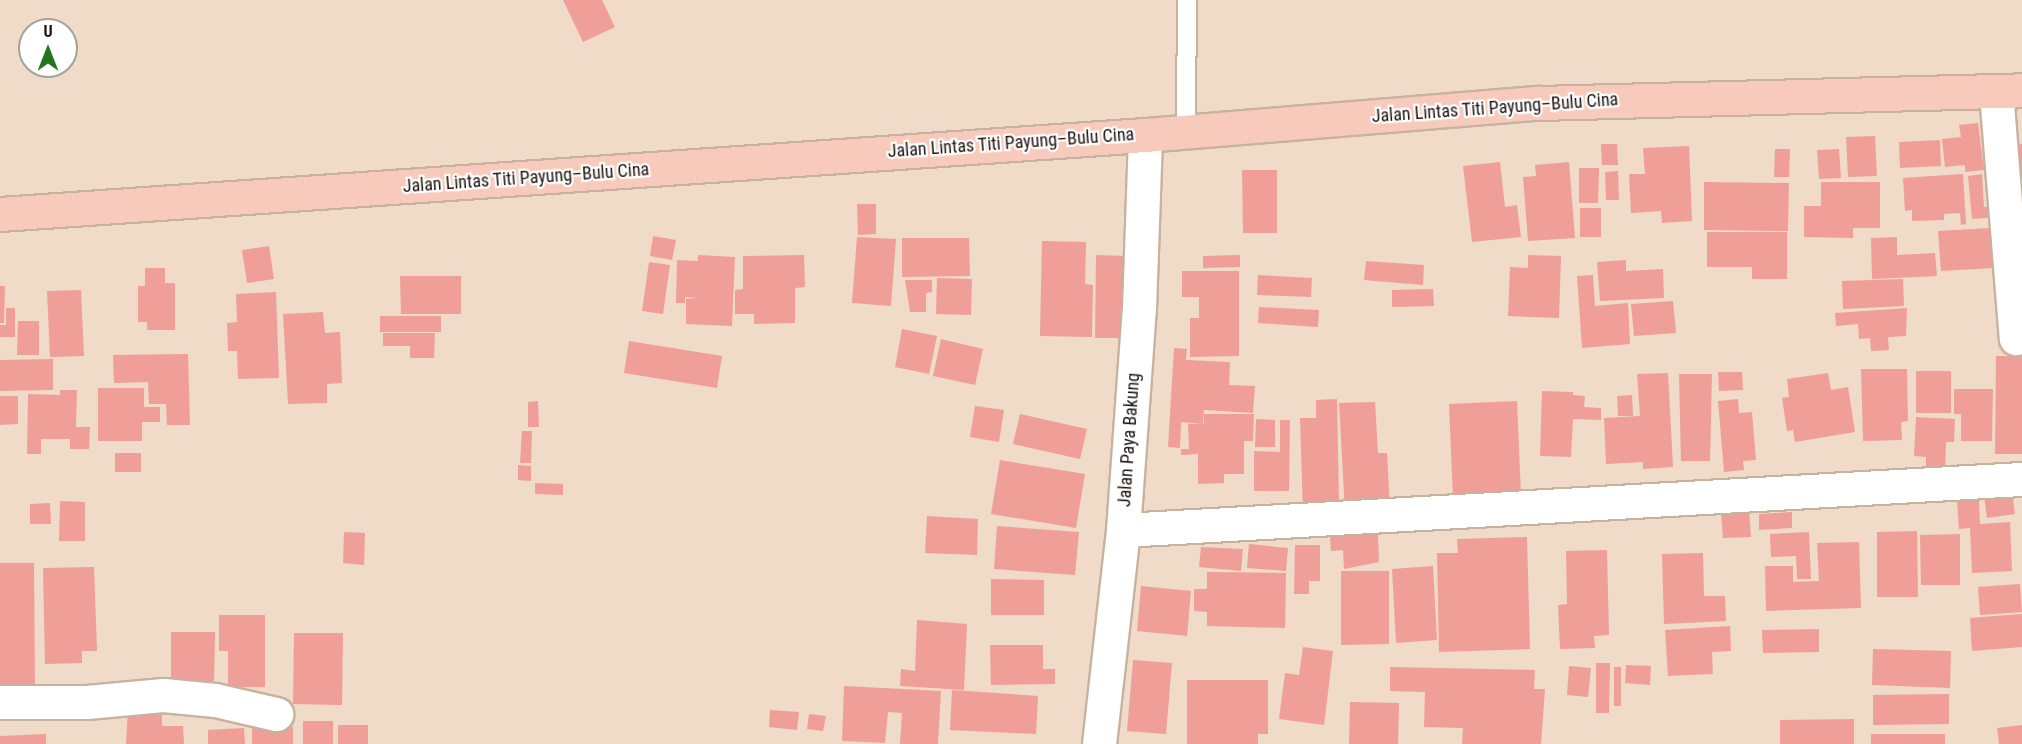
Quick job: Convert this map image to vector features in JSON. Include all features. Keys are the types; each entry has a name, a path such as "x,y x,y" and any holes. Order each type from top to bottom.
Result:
{"main road":[{"name":"Jalan Lintas Titi Payung–Bulu Cina","path":"0,214 1145,135 1538,103 1936,91 2009,91"}],"street":[{"path":"2009,91 2016,338"},
{"name":"Jalan Paya Bakung","path":"1099,744 1123,530 1139,309 1145,135"},
{"path":"1123,530 1310,528 2022,480"},
{"path":"0,702 87,702 163,695 215,699 276,714"}],"lane":[{"path":"1186,131 1187,0"}],"building":[{"path":"563,0 602,0 615,27 583,42"},
{"path":"1978,123 1984,170 1965,172 1965,165 1945,167 1942,139 1961,137 1959,125"},
{"path":"1875,136 1877,176 1848,177 1846,137"},
{"path":"1940,140 1941,166 1900,168 1899,142"},
{"path":"1601,144 1617,144 1618,165 1602,165"},
{"path":"2022,144 2022,198 2018,198 2013,145"},
{"path":"1689,146 1692,221 1662,223 1661,211 1631,213 1629,174 1645,174 1643,148"},
{"path":"1775,149 1790,149 1789,177 1774,177"},
{"path":"1839,149 1841,178 1819,179 1817,150"},
{"path":"1500,162 1505,207 1517,205 1521,237 1472,242 1463,166"},
{"path":"1569,162 1575,238 1528,241 1523,177 1536,176 1535,165"},
{"path":"1579,168 1599,168 1598,203 1579,203"},
{"path":"1242,170 1277,170 1277,233 1243,233"},
{"path":"1618,171 1619,200 1606,200 1605,172"},
{"path":"1963,174 1966,224 1961,225 1960,213 1944,214 1944,220 1912,221 1912,210 1905,211 1903,178"},
{"path":"1982,174 1984,207 1996,206 1998,217 1972,219 1968,176"},
{"path":"1704,182 1789,183 1788,231 1704,230"},
{"path":"1821,182 1880,182 1880,228 1853,228 1853,238 1804,237 1804,206 1821,206"},
{"path":"857,204 876,204 876,234 858,235"},
{"path":"1580,208 1601,208 1601,237 1580,237"},
{"path":"1990,228 1993,268 1941,271 1938,231"},
{"path":"1707,232 1787,232 1787,279 1752,279 1752,267 1707,267"},
{"path":"653,236 676,240 672,260 650,256"},
{"path":"857,237 896,239 891,306 852,303"},
{"path":"1897,237 1897,255 1935,253 1937,276 1872,279 1871,238"},
{"path":"902,238 969,238 970,276 902,277"},
{"path":"1042,241 1086,242 1085,284 1093,285 1092,337 1040,336"},
{"path":"269,246 274,279 247,283 242,250"},
{"path":"698,255 735,257 732,326 686,324 686,299 697,298 685,297 685,303 676,303 677,260 698,261"},
{"path":"804,255 805,287 795,288 795,323 754,324 754,314 735,314 735,290 743,289 743,256"},
{"path":"1096,255 1127,256 1126,338 1095,338"},
{"path":"1240,255 1240,267 1203,268 1203,256"},
{"path":"1528,255 1561,256 1559,318 1508,316 1510,267 1528,268"},
{"path":"1626,260 1626,271 1663,269 1664,298 1600,301 1597,262"},
{"path":"1366,261 1424,265 1423,285 1364,280"},
{"path":"649,262 670,265 663,314 642,311"},
{"path":"145,268 165,268 165,283 175,283 175,330 147,330 147,322 138,322 138,286 145,286"},
{"path":"1182,271 1239,271 1239,356 1190,357 1190,318 1199,318 1199,297 1182,297"},
{"path":"1258,275 1312,278 1311,297 1257,295"},
{"path":"1593,275 1595,306 1628,303 1630,344 1582,348 1577,276"},
{"path":"400,276 461,276 461,314 401,314"},
{"path":"937,278 972,279 971,315 936,314"},
{"path":"1903,279 1904,306 1843,309 1842,281"},
{"path":"905,280 932,280 932,292 926,293 926,312 910,312"},
{"path":"0,286 5,286 4,323 0,323"},
{"path":"1433,289 1434,306 1392,307 1392,290"},
{"path":"81,290 84,356 50,357 47,291"},
{"path":"276,292 279,378 238,379 237,351 228,351 227,323 237,322 236,294"},
{"path":"1673,301 1676,333 1634,336 1631,304"},
{"path":"1259,307 1319,310 1318,327 1258,323"},
{"path":"6,308 15,308 15,337 0,337 0,325 6,325"},
{"path":"1907,308 1906,336 1888,337 1889,350 1871,351 1870,338 1859,339 1858,324 1836,326 1835,313"},
{"path":"323,312 325,333 340,332 342,383 327,384 327,403 288,404 283,314"},
{"path":"380,316 441,316 441,332 380,332"},
{"path":"18,321 39,321 39,355 17,355"},
{"path":"902,329 937,336 929,374 895,367"},
{"path":"383,333 435,333 434,358 410,358 410,346 383,346"},
{"path":"941,339 983,349 975,385 933,376"},
{"path":"629,341 722,356 717,388 624,373"},
{"path":"1174,348 1187,349 1186,360 1230,362 1229,385 1255,386 1253,413 1204,410 1203,424 1181,422 1180,448 1168,447"},
{"path":"188,354 190,425 167,425 166,404 149,404 148,382 114,383 113,355"},
{"path":"1996,356 2022,356 2022,454 1995,454"},
{"path":"53,359 53,390 0,391 0,360"},
{"path":"1861,369 1907,369 1908,421 1901,422 1902,440 1863,441"},
{"path":"1916,371 1951,371 1951,413 1916,413"},
{"path":"1718,372 1742,372 1743,390 1719,391"},
{"path":"1668,373 1673,467 1643,469 1643,462 1606,464 1604,418 1640,416 1637,374"},
{"path":"1828,373 1831,390 1848,387 1855,432 1795,442 1793,430 1787,431 1782,398 1789,397 1787,379"},
{"path":"1679,374 1712,374 1710,461 1681,461"},
{"path":"98,388 144,388 144,407 160,407 160,422 142,422 142,441 98,441"},
{"path":"1954,389 1993,389 1992,441 1961,441 1961,414 1954,414"},
{"path":"60,390 77,390 76,427 90,427 89,449 70,449 70,439 41,439 41,454 27,454 28,394 60,395"},
{"path":"1542,391 1573,392 1573,395 1585,396 1584,407 1601,408 1601,420 1573,419 1571,457 1540,456"},
{"path":"1632,395 1633,416 1618,416 1617,396"},
{"path":"0,396 18,396 18,424 0,425"},
{"path":"1337,399 1339,502 1303,514 1300,418 1316,418 1316,400"},
{"path":"1738,399 1739,413 1752,412 1756,460 1743,461 1744,470 1724,472 1718,401"},
{"path":"538,401 539,427 528,427 528,402"},
{"path":"1517,401 1521,496 1453,499 1449,404"},
{"path":"1375,402 1378,453 1387,453 1390,508 1345,511 1339,403"},
{"path":"975,406 1004,410 999,442 970,437"},
{"path":"1020,414 1087,429 1080,459 1013,444"},
{"path":"1204,414 1254,414 1253,441 1244,441 1244,474 1224,474 1224,483 1198,484 1198,454 1181,455 1181,449 1189,449 1188,424 1204,424"},
{"path":"1916,417 1955,419 1954,442 1946,442 1945,471 1926,470 1926,457 1914,456"},
{"path":"1256,419 1275,420 1275,447 1255,447"},
{"path":"1280,420 1290,420 1289,491 1254,491 1254,451 1280,452"},
{"path":"522,431 532,431 531,463 520,463"},
{"path":"115,453 141,453 141,472 115,472"},
{"path":"1000,460 1085,474 1076,528 991,514"},
{"path":"518,465 531,466 531,481 518,480"},
{"path":"535,483 563,484 563,495 535,494"},
{"path":"2012,492 2015,514 1987,518 1984,495"},
{"path":"1979,500 1980,524 2010,522 2012,571 1972,573 1970,528 1959,529 1957,501"},
{"path":"60,501 85,502 85,541 59,541"},
{"path":"50,503 51,524 30,524 30,504"},
{"path":"1749,512 1751,537 1723,538 1721,513"},
{"path":"1792,512 1792,528 1759,530 1759,514"},
{"path":"927,516 978,519 977,555 925,553"},
{"path":"997,526 1079,532 1075,575 994,569"},
{"path":"1917,531 1918,597 1877,597 1877,532"},
{"path":"344,532 365,533 364,565 343,563"},
{"path":"1809,532 1811,579 1797,579 1796,556 1771,557 1770,534"},
{"path":"1378,533 1379,562 1344,569 1343,550 1331,551 1330,536"},
{"path":"1960,534 1960,585 1921,585 1920,535"},
{"path":"1527,537 1530,649 1439,652 1437,553 1458,553 1457,539"},
{"path":"1859,542 1861,608 1766,611 1765,566 1793,566 1793,582 1819,581 1817,543"},
{"path":"1249,544 1288,548 1286,571 1247,568"},
{"path":"1295,545 1320,545 1320,581 1309,581 1309,594 1294,594"},
{"path":"1201,547 1243,549 1241,571 1199,567"},
{"path":"1607,550 1609,635 1594,636 1595,648 1560,649 1558,605 1567,604 1566,551"},
{"path":"1703,553 1704,596 1725,596 1726,621 1664,624 1662,554"},
{"path":"0,563 34,563 35,690 0,690"},
{"path":"1433,566 1437,640 1396,643 1392,569"},
{"path":"94,567 97,651 82,651 82,663 45,664 43,568"},
{"path":"1341,571 1389,571 1389,644 1341,645"},
{"path":"1207,572 1286,573 1285,628 1207,626 1207,612 1194,611 1194,589 1207,589"},
{"path":"991,579 1044,580 1044,615 991,615"},
{"path":"2020,584 2022,612 1980,615 1978,587"},
{"path":"1141,586 1191,591 1187,636 1137,631"},
{"path":"2022,614 2022,647 1972,651 1970,618"},
{"path":"219,615 265,615 265,687 228,687 228,651 219,651"},
{"path":"917,620 967,624 964,690 900,686 901,669 915,671"},
{"path":"1730,626 1731,651 1712,652 1713,674 1668,676 1665,630"},
{"path":"1819,629 1819,652 1763,653 1762,630"},
{"path":"171,632 215,632 214,681 171,681"},
{"path":"294,633 343,633 342,705 293,704"},
{"path":"990,645 1043,645 1043,669 1055,669 1055,684 991,685"},
{"path":"1303,647 1333,651 1324,725 1279,719 1285,673 1299,675"},
{"path":"1873,649 1951,651 1950,688 1872,685"},
{"path":"1133,660 1172,663 1166,734 1127,731"},
{"path":"1596,663 1610,663 1609,713 1596,713"},
{"path":"1626,665 1651,666 1650,685 1625,683"},
{"path":"1569,666 1591,668 1588,697 1567,695"},
{"path":"1390,667 1535,670 1534,689 1545,689 1541,744 1462,744 1463,728 1424,727 1425,692 1390,691"},
{"path":"1614,667 1621,667 1621,706 1614,706"},
{"path":"1187,680 1268,680 1268,734 1258,734 1258,744 1187,744"},
{"path":"844,686 941,691 938,744 900,744 902,713 888,712 885,743 842,741"},
{"path":"952,690 1038,696 1036,734 950,730"},
{"path":"1949,694 1949,724 1873,725 1873,695"},
{"path":"1350,702 1399,703 1398,744 1349,744"},
{"path":"128,709 162,709 162,726 183,726 184,744 126,744"},
{"path":"770,710 799,712 797,730 769,727"},
{"path":"809,714 826,716 823,731 807,729"},
{"path":"1854,719 1854,744 1780,744 1780,720"},
{"path":"303,721 333,721 333,744 303,744"},
{"path":"338,725 368,725 368,744 338,744"},
{"path":"2022,725 2022,744 1999,744 1997,728"},
{"path":"252,727 293,727 293,744 252,744"},
{"path":"244,728 245,744 208,744 208,730"},
{"path":"46,734 46,744 0,744 0,736"},
{"path":"1871,734 1945,734 1945,744 1871,744"}]}
